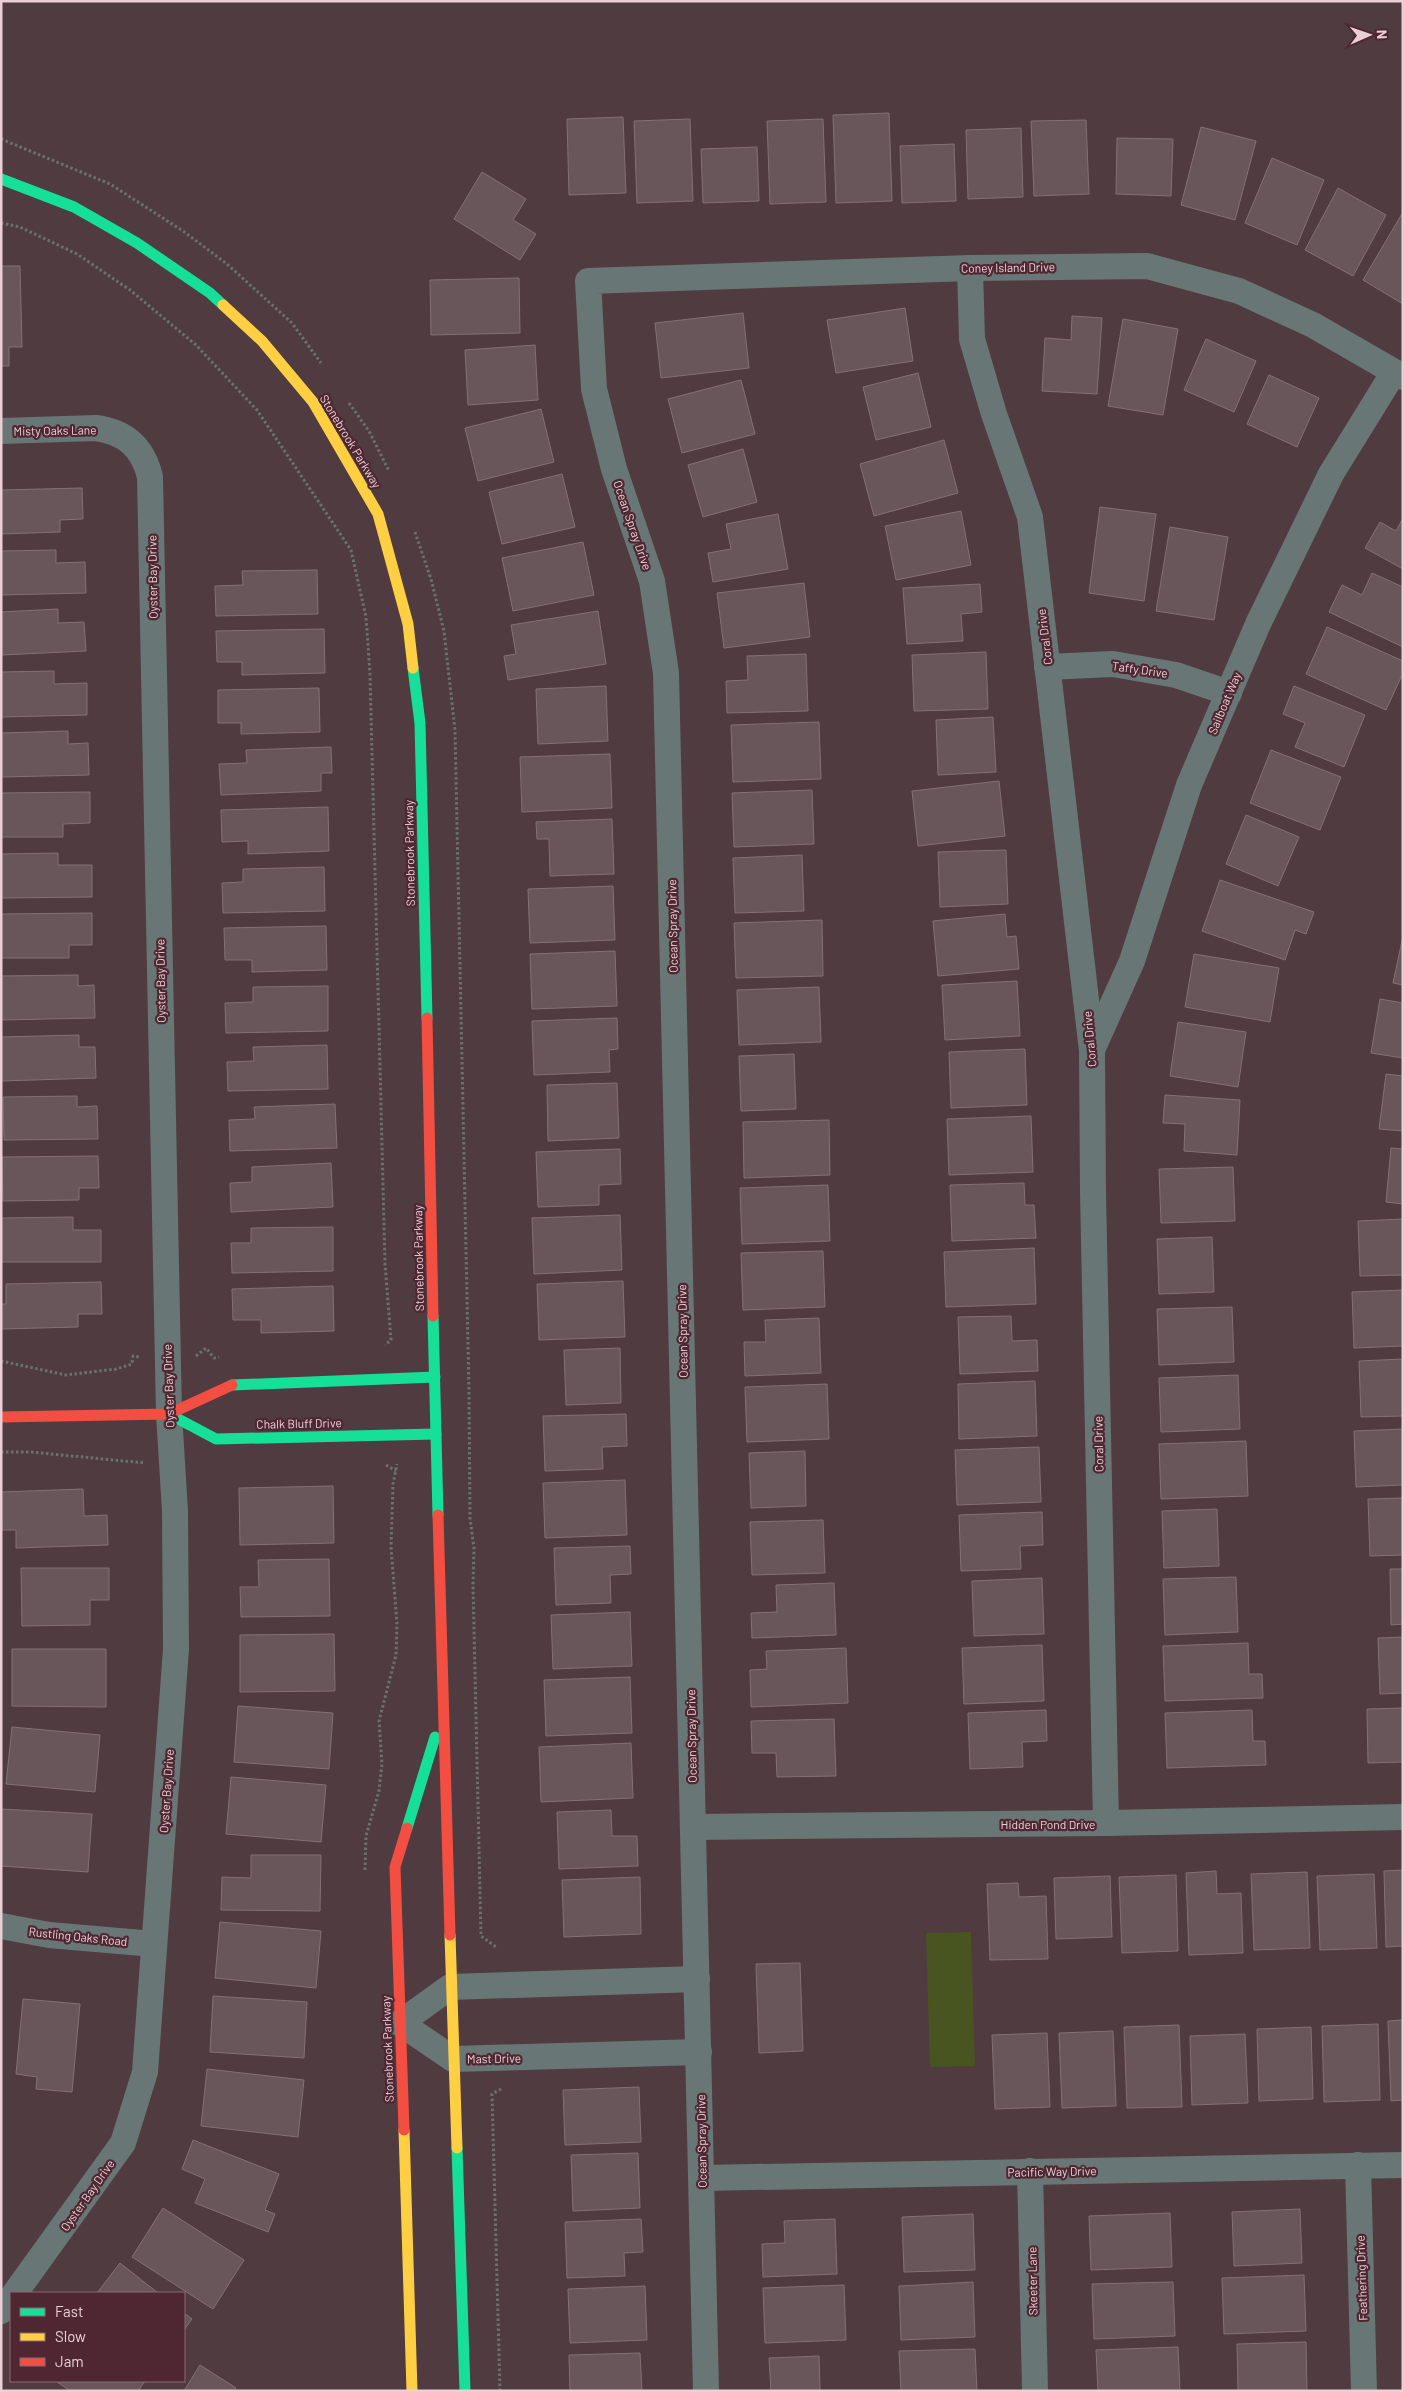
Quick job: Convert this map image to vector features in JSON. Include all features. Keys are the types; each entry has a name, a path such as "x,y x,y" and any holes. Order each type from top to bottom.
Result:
{"street":[{"name":"Stonebrook Parkway","path":"1,179 74,207 137,243 210,293 262,341 312,402 378,514 408,624 420,722 442,1714 464,2391"},
{"name":"Coney Island Drive","path":"588,281 970,268 1147,266 1239,291 1313,325 1399,375"},
{"name":"Coral Drive","path":"970,268 972,339 994,414 1030,517 1092,1051 1093,1192 1106,1823"},
{"name":"Ocean Spray Drive","path":"588,281 594,389 614,469 652,580 666,673 706,2391"},
{"name":"Sailboat Way","path":"1092,1051 1132,961 1189,785 1258,624 1331,474 1399,375"},
{"name":"Misty Oaks Lane","path":"1,431 96,428 111,430 135,444"},
{"name":"Oyster Bay Drive","path":"16,2292 123,2144 145,2072 176,1648 175,1511 168,1414 150,477 145,459 135,444"},
{"name":"Taffy Drive","path":"1047,667 1113,664 1176,675 1229,693"},
{"name":"Chalk Bluff Drive","path":"1,1417 168,1414 230,1384 435,1377"},
{"name":"Chalk Bluff Drive","path":"168,1414 216,1439 436,1434"},
{"name":"Stonebrook Parkway","path":"412,2391 395,1867 442,1714"},
{"name":"Hidden Pond Drive","path":"694,1827 1106,1823 1403,1817"},
{"name":"Rustling Oaks Road","path":"1,1926 49,1935 154,1944"},
{"path":"400,2023 450,1987 697,1979"},
{"name":"Mast Drive","path":"400,2023 453,2059 699,2052"},
{"name":"Pacific Way Drive","path":"702,2178 1403,2165"},
{"name":"Feathering Drive","path":"1358,2166 1364,2391"},
{"name":"Skeeter Lane","path":"1030,2171 1035,2391"},
{"path":"1,2311 10,2299"}],"path":[{"path":"1,223 20,227 77,254 130,290 196,345 257,410 351,550 366,617 370,674 385,1254 391,1340 385,1345"},
{"path":"1,1362 66,1375 116,1370 132,1364 133,1356 144,1357"},
{"path":"1,1452 30,1452 147,1464"},
{"path":"500,2391 492,2094 503,2088"}],"green space":[{"path":"971,1932 975,2066 930,2067 926,1933"}],"building":[{"path":"889,113 892,201 836,203 833,115"},
{"path":"623,117 626,193 569,195 567,119"},
{"path":"690,119 693,201 637,203 634,121"},
{"path":"823,119 826,202 770,204 767,121"},
{"path":"1086,120 1089,194 1034,196 1031,121"},
{"path":"1201,127 1256,141 1235,220 1181,205"},
{"path":"1021,128 1023,197 968,199 966,130"},
{"path":"1117,138 1173,139 1171,196 1116,194"},
{"path":"954,144 956,201 902,203 900,146"},
{"path":"757,147 759,201 703,203 701,149"},
{"path":"1272,158 1324,180 1297,245 1245,223"},
{"path":"482,172 526,199 513,220 536,234 520,260 454,219"},
{"path":"1338,188 1386,215 1353,276 1305,250"},
{"path":"1403,212 1403,304 1363,280"},
{"path":"1,266 20,266 22,347 9,347 9,366 1,366"},
{"path":"519,278 520,333 431,335 430,280"},
{"path":"905,308 913,361 836,373 827,320"},
{"path":"743,313 749,368 661,378 655,323"},
{"path":"1072,316 1102,318 1097,394 1042,391 1045,338 1071,340"},
{"path":"1123,319 1178,329 1163,415 1108,406"},
{"path":"1206,339 1256,361 1234,412 1184,390"},
{"path":"535,345 538,400 468,405 465,350"},
{"path":"918,373 931,427 876,440 863,387"},
{"path":"1269,375 1319,398 1297,447 1247,424"},
{"path":"741,380 755,434 682,453 668,399"},
{"path":"541,409 554,462 478,481 465,428"},
{"path":"944,440 958,493 874,516 860,464"},
{"path":"743,449 757,502 703,517 688,465"},
{"path":"562,474 575,527 502,544 489,492"},
{"path":"82,488 83,519 60,520 60,532 1,534 1,490"},
{"path":"1100,507 1156,514 1144,601 1089,593"},
{"path":"961,511 971,565 896,580 885,526"},
{"path":"778,514 788,569 713,582 708,553 731,549 726,524"},
{"path":"1403,518 1403,569 1365,548 1380,522 1396,531"},
{"path":"1170,527 1228,537 1214,620 1156,611"},
{"path":"583,542 594,595 513,611 502,558"},
{"path":"56,550 56,563 85,562 86,593 1,595 1,551"},
{"path":"317,570 318,614 216,616 215,586 243,585 242,571"},
{"path":"1372,573 1403,587 1403,647 1329,612 1342,585 1362,595"},
{"path":"804,583 810,637 724,648 717,593"},
{"path":"980,584 982,612 961,614 963,641 907,644 903,588"},
{"path":"58,609 58,623 84,622 86,651 1,655 1,612"},
{"path":"598,611 606,664 508,680 504,656 516,654 511,625"},
{"path":"1327,627 1403,661 1403,673 1386,710 1306,674"},
{"path":"324,629 325,673 242,675 242,662 217,662 216,631"},
{"path":"986,652 988,709 914,711 912,655"},
{"path":"806,654 808,711 727,713 726,681 748,680 747,656"},
{"path":"54,671 54,684 87,683 87,715 1,717 1,672"},
{"path":"606,686 608,741 538,744 536,689"},
{"path":"1294,686 1365,715 1344,767 1295,747 1305,723 1283,714"},
{"path":"319,688 320,732 241,734 241,723 218,723 218,690"},
{"path":"993,717 996,772 938,775 936,720"},
{"path":"819,722 821,779 733,782 731,725"},
{"path":"68,731 68,744 88,743 89,775 1,777 1,733"},
{"path":"331,747 332,773 321,773 321,791 221,795 219,764 247,763 246,750"},
{"path":"1271,750 1341,777 1320,830 1250,803"},
{"path":"610,754 612,808 522,812 520,757"},
{"path":"999,781 1005,836 918,846 912,791"},
{"path":"812,790 814,844 734,847 732,793"},
{"path":"90,792 90,823 63,824 63,837 1,837 1,793"},
{"path":"328,807 329,851 248,854 248,841 222,842 221,810"},
{"path":"1246,815 1299,837 1278,886 1226,864"},
{"path":"612,819 614,874 550,876 549,839 537,839 536,822"},
{"path":"1006,850 1008,904 940,907 938,852"},
{"path":"58,853 58,865 92,865 92,897 1,898 1,854"},
{"path":"802,855 804,911 735,913 733,858"},
{"path":"324,867 325,911 223,913 222,883 243,882 243,869"},
{"path":"1220,880 1314,912 1306,934 1295,930 1285,960 1202,931"},
{"path":"613,886 615,940 530,943 528,889"},
{"path":"92,913 92,945 69,945 69,958 1,958 1,914"},
{"path":"1005,914 1007,937 1016,936 1019,969 938,976 933,921"},
{"path":"822,920 823,976 736,978 734,923"},
{"path":"326,926 327,970 252,972 252,960 225,960 224,928"},
{"path":"1403,936 1403,985 1393,983"},
{"path":"615,951 617,1006 532,1009 530,954"},
{"path":"1194,954 1279,968 1270,1022 1185,1007"},
{"path":"78,975 78,986 94,985 95,1018 1,1020 1,976"},
{"path":"1017,981 1020,1036 945,1040 942,985"},
{"path":"328,986 328,1031 226,1033 225,1003 253,1002 253,987"},
{"path":"819,987 821,1042 739,1045 737,990"},
{"path":"1380,999 1403,1003 1403,1058 1371,1053"},
{"path":"617,1018 618,1049 609,1050 610,1072 534,1075 532,1021"},
{"path":"1178,1022 1246,1032 1238,1087 1170,1076"},
{"path":"79,1035 79,1047 95,1047 96,1078 1,1081 1,1037"},
{"path":"327,1045 328,1089 228,1091 227,1062 254,1061 253,1047"},
{"path":"1025,1049 1027,1105 951,1108 949,1052"},
{"path":"794,1054 796,1109 741,1111 739,1056"},
{"path":"1386,1074 1403,1076 1403,1131 1379,1129"},
{"path":"617,1083 619,1138 548,1141 547,1085"},
{"path":"1165,1095 1240,1100 1237,1155 1184,1151 1185,1124 1163,1123"},
{"path":"77,1096 77,1107 97,1106 98,1139 4,1140 3,1097"},
{"path":"335,1104 337,1148 230,1151 229,1120 255,1119 254,1107"},
{"path":"1031,1116 1033,1172 949,1175 947,1119"},
{"path":"829,1120 830,1175 744,1178 743,1122"},
{"path":"1391,1148 1403,1149 1403,1204 1386,1202"},
{"path":"620,1149 621,1184 599,1185 599,1205 538,1207 536,1152"},
{"path":"98,1156 99,1188 79,1188 79,1200 3,1201 2,1157"},
{"path":"331,1163 333,1207 231,1212 230,1183 252,1182 252,1167"},
{"path":"1233,1167 1235,1221 1161,1223 1159,1169"},
{"path":"1024,1183 1025,1205 1034,1205 1036,1238 952,1241 950,1185"},
{"path":"828,1185 830,1241 742,1244 740,1188"},
{"path":"620,1215 622,1270 534,1274 532,1218"},
{"path":"73,1217 73,1230 101,1230 101,1262 1,1262 1,1218"},
{"path":"1403,1219 1403,1275 1360,1276 1358,1221"},
{"path":"333,1227 333,1271 232,1273 231,1243 251,1243 251,1228"},
{"path":"1212,1237 1214,1292 1159,1294 1157,1239"},
{"path":"1034,1248 1036,1304 946,1307 944,1252"},
{"path":"823,1251 825,1307 743,1310 741,1253"},
{"path":"623,1281 625,1337 539,1340 537,1284"},
{"path":"101,1282 102,1314 78,1314 78,1327 1,1329 1,1304 6,1304 6,1284"},
{"path":"333,1286 334,1331 261,1333 261,1320 233,1320 232,1289"},
{"path":"1403,1290 1403,1346 1354,1348 1352,1292"},
{"path":"1232,1307 1234,1362 1159,1365 1157,1309"},
{"path":"1011,1316 1012,1341 1037,1340 1038,1371 960,1374 958,1317"},
{"path":"819,1318 821,1373 745,1376 744,1342 766,1342 765,1320"},
{"path":"620,1348 621,1403 566,1405 564,1350"},
{"path":"1403,1359 1403,1416 1361,1417 1359,1361"},
{"path":"1238,1375 1240,1429 1161,1432 1159,1378"},
{"path":"1035,1381 1037,1436 959,1439 958,1384"},
{"path":"827,1384 829,1439 747,1442 745,1387"},
{"path":"626,1414 627,1446 602,1447 603,1469 545,1471 543,1416"},
{"path":"1403,1429 1403,1485 1356,1487 1354,1431"},
{"path":"1246,1441 1248,1496 1161,1499 1159,1444"},
{"path":"1039,1447 1041,1502 957,1505 955,1450"},
{"path":"805,1451 806,1506 751,1508 749,1453"},
{"path":"625,1480 627,1535 545,1538 543,1483"},
{"path":"333,1486 334,1543 240,1545 239,1488"},
{"path":"83,1489 84,1516 107,1515 108,1545 16,1548 16,1530 2,1530 1,1492"},
{"path":"1403,1498 1403,1555 1370,1556 1368,1499"},
{"path":"1217,1509 1219,1566 1164,1568 1162,1511"},
{"path":"1042,1512 1043,1545 1020,1546 1021,1569 961,1571 959,1515"},
{"path":"823,1520 825,1573 752,1575 750,1522"},
{"path":"630,1546 631,1574 610,1575 611,1603 556,1605 554,1548"},
{"path":"329,1559 330,1616 241,1617 240,1587 259,1587 258,1560"},
{"path":"21,1568 109,1568 109,1600 90,1600 90,1625 22,1626"},
{"path":"1390,1569 1403,1569 1403,1624 1391,1625"},
{"path":"1236,1577 1238,1632 1165,1635 1163,1579"},
{"path":"1042,1578 1044,1634 974,1636 972,1581"},
{"path":"834,1583 836,1635 752,1638 751,1613 777,1612 776,1585"},
{"path":"630,1612 632,1666 553,1669 551,1615"},
{"path":"334,1634 335,1691 240,1692 240,1635"},
{"path":"1403,1637 1403,1693 1380,1694 1378,1638"},
{"path":"1248,1643 1249,1674 1262,1674 1263,1698 1165,1701 1163,1646"},
{"path":"1042,1645 1044,1701 964,1704 962,1648"},
{"path":"846,1648 848,1703 751,1707 750,1670 767,1669 766,1651"},
{"path":"12,1649 106,1649 106,1707 12,1706"},
{"path":"630,1677 632,1733 546,1736 544,1680"},
{"path":"238,1706 333,1713 329,1769 234,1762"},
{"path":"1403,1708 1403,1762 1368,1763 1367,1709"},
{"path":"1046,1710 1047,1741 1022,1742 1023,1767 970,1769 968,1713"},
{"path":"1252,1710 1253,1741 1265,1741 1266,1765 1167,1768 1165,1713"},
{"path":"834,1719 836,1776 777,1777 776,1753 752,1753 751,1721"},
{"path":"12,1727 100,1735 95,1792 6,1784"},
{"path":"631,1743 633,1798 541,1802 539,1747"},
{"path":"231,1777 326,1785 321,1842 226,1834"},
{"path":"1,1809 92,1814 88,1872 1,1866"},
{"path":"611,1810 612,1836 637,1836 638,1866 559,1869 557,1812"},
{"path":"251,1855 321,1855 320,1911 221,1910 222,1877 251,1878"},
{"path":"1403,1870 1403,1946 1386,1947 1384,1871"},
{"path":"1216,1871 1217,1894 1241,1893 1243,1953 1189,1955 1186,1873"},
{"path":"1307,1872 1310,1948 1254,1950 1251,1874"},
{"path":"1374,1874 1377,1948 1320,1950 1317,1876"},
{"path":"1176,1875 1178,1951 1122,1953 1119,1877"},
{"path":"1110,1876 1112,1937 1056,1939 1054,1878"},
{"path":"640,1877 641,1934 564,1937 562,1880"},
{"path":"1018,1883 1019,1897 1046,1896 1048,1959 990,1960 987,1884"},
{"path":"220,1922 321,1931 316,1988 215,1978"},
{"path":"800,1963 803,2051 759,2053 756,1964"},
{"path":"213,1996 307,2002 304,2058 210,2052"},
{"path":"23,1999 80,2004 72,2092 36,2089 37,2077 16,2074"},
{"path":"1403,2020 1403,2100 1391,2101 1388,2021"},
{"path":"1378,2024 1380,2100 1324,2102 1322,2026"},
{"path":"1179,2025 1182,2107 1127,2108 1124,2027"},
{"path":"1311,2027 1313,2099 1259,2101 1257,2029"},
{"path":"1113,2031 1116,2106 1062,2108 1059,2033"},
{"path":"1047,2033 1050,2107 995,2109 992,2035"},
{"path":"1245,2034 1248,2103 1192,2105 1190,2036"},
{"path":"207,2069 304,2080 298,2137 201,2126"},
{"path":"639,2087 641,2142 565,2145 563,2090"},
{"path":"193,2140 279,2174 265,2210 275,2214 268,2232 195,2203 205,2179 182,2169"},
{"path":"638,2153 640,2208 573,2211 571,2155"},
{"path":"163,2208 244,2260 213,2309 132,2257"},
{"path":"1300,2209 1302,2263 1234,2266 1232,2212"},
{"path":"1170,2213 1172,2267 1091,2270 1089,2216"},
{"path":"973,2214 975,2270 904,2272 902,2217"},
{"path":"641,2219 643,2252 624,2253 625,2276 567,2278 565,2222"},
{"path":"835,2219 837,2274 763,2277 762,2244 785,2243 784,2221"},
{"path":"120,2263 157,2292 98,2292"},
{"path":"1304,2275 1306,2331 1224,2334 1222,2278"},
{"path":"973,2282 975,2337 901,2340 899,2286"},
{"path":"1173,2282 1175,2336 1094,2339 1092,2284"},
{"path":"844,2285 846,2340 765,2343 763,2288"},
{"path":"645,2286 647,2340 570,2343 568,2289"},
{"path":"185,2314 192,2319 185,2329"},
{"path":"1306,2342 1307,2391 1238,2391 1237,2344"},
{"path":"1178,2347 1180,2391 1098,2391 1096,2350"},
{"path":"975,2349 977,2391 901,2391 899,2351"},
{"path":"640,2353 642,2391 570,2391 569,2355"},
{"path":"819,2356 820,2391 771,2391 769,2358"},
{"path":"200,2365 236,2388 234,2391 184,2391"},
{"path":"57,2382 144,2382 138,2391 70,2391"}],"traffic: fast":[{"path":"1,179 74,207 137,243 210,293 223,305"},
{"path":"413,668 420,723 427,1018"},
{"path":"433,1316 438,1515"},
{"path":"232,1385 435,1377"},
{"path":"169,1414 216,1439 436,1434"},
{"path":"407,1828 435,1737"},
{"path":"457,2148 465,2391"}],"traffic: slow":[{"path":"223,305 262,341 313,402 378,514 408,624 413,668"},
{"path":"450,1935 457,2148"},
{"path":"404,2130 412,2391"}],"traffic: jam":[{"path":"427,1018 433,1316"},
{"path":"1,1417 169,1414 232,1385"},
{"path":"438,1515 450,1935"},
{"path":"404,2130 395,1867 407,1828"}]}
